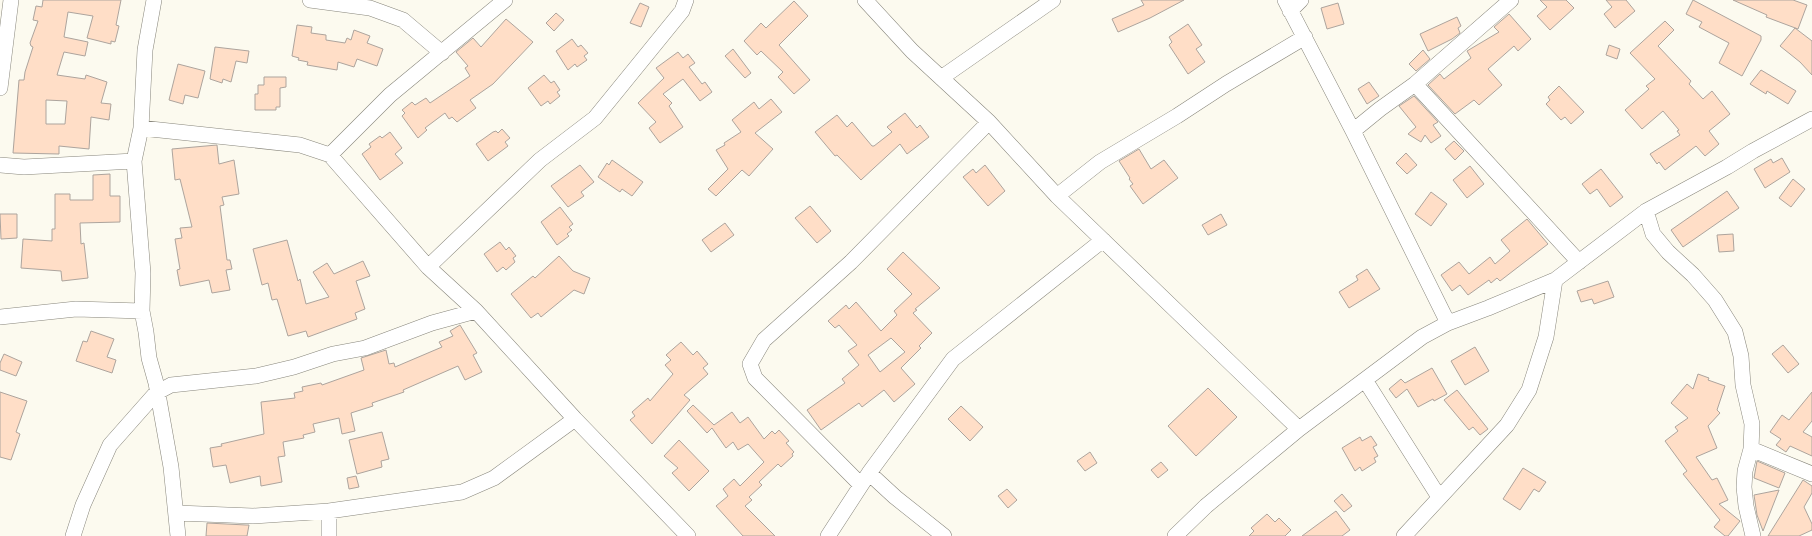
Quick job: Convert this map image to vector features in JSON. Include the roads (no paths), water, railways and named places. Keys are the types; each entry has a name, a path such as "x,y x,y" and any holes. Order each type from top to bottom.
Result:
{"street":[{"path":"154,0 145,50 141,128 134,161 142,273 142,311 156,393 171,467 177,513 178,536"},
{"path":"310,0 370,8 403,20 442,54"},
{"path":"330,155 390,95 442,54 505,0"},
{"path":"428,267 540,160 595,118 682,11 686,0"},
{"path":"865,0 912,51 989,122 1057,196 1299,429"},
{"path":"941,78 1053,0"},
{"path":"1302,0 1288,5 1353,131 1448,323"},
{"path":"1353,131 1380,109 1415,84 1511,0"},
{"path":"0,88 7,2"},
{"path":"1057,196 1100,162 1305,37"},
{"path":"1415,84 1579,262"},
{"path":"1175,536 1206,506 1299,429 1422,336 1448,323 1555,280 1646,211 1728,167 1753,151 1812,119"},
{"path":"861,485 755,378 750,364 764,340 852,262 989,122"},
{"path":"141,128 300,145 330,155 428,267 476,311 575,419 688,536"},
{"path":"0,165 24,167 134,161"},
{"path":"1646,211 1653,234 1668,252 1693,275 1715,300 1735,332 1741,356 1743,385 1752,424 1751,449 1744,487 1746,506 1753,536"},
{"path":"828,536 869,473 953,359 1103,240"},
{"path":"1404,536 1507,425 1529,390 1546,337 1555,280"},
{"path":"0,317 76,309 142,311"},
{"path":"73,536 83,506 110,445 156,393 171,386 256,376 294,367 333,354 365,348 432,323 476,311"},
{"path":"1365,380 1439,497"},
{"path":"177,513 253,516 329,511 462,492 494,478 575,419"},
{"path":"1751,449 1812,474"},
{"path":"869,473 895,497 944,536"},
{"path":"329,511 329,536"}]}
